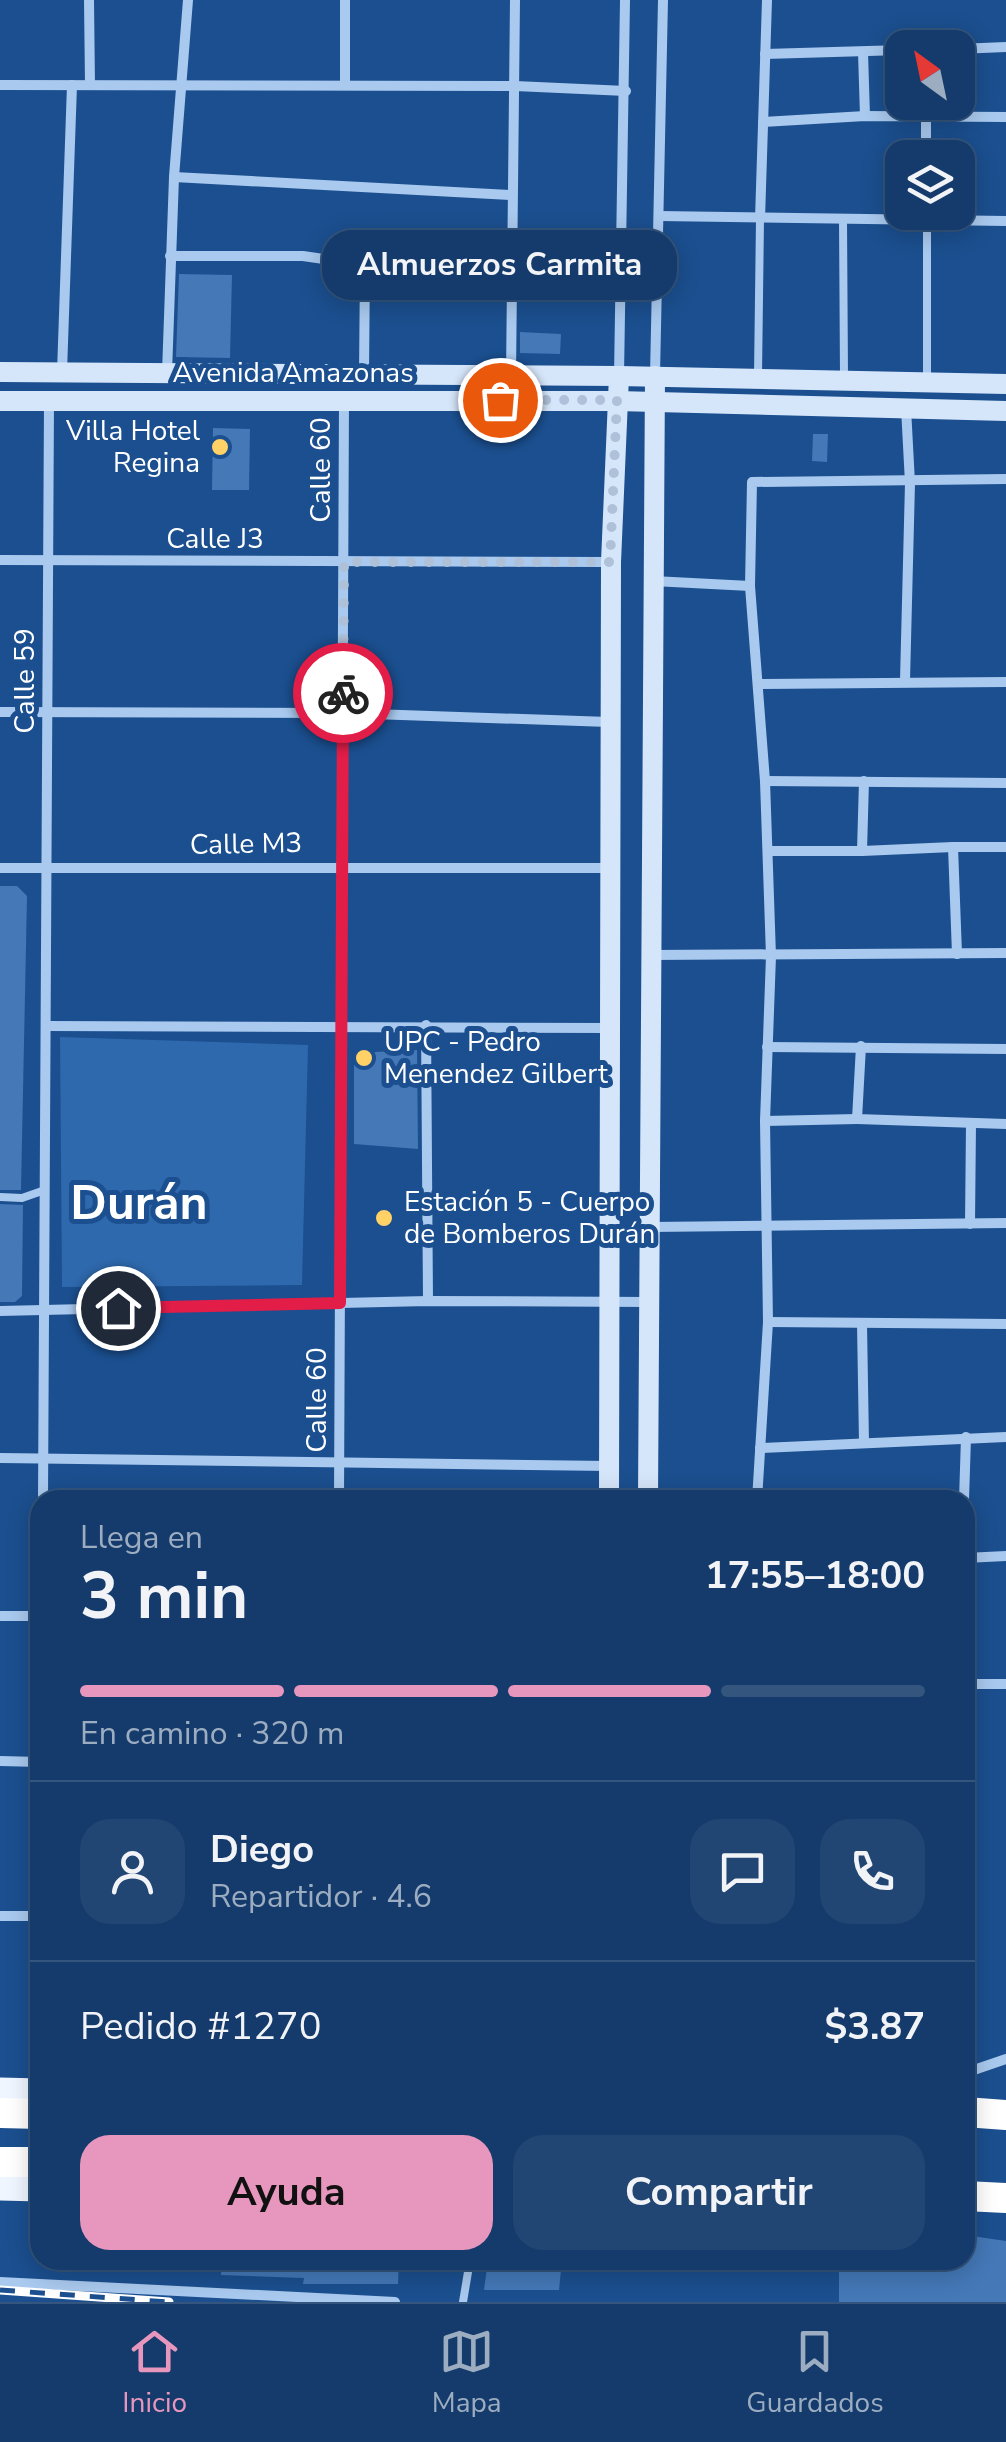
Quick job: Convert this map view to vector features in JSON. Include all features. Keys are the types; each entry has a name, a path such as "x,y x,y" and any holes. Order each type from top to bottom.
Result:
{"highway":[{"path":"0,2113 30,2101"},
{"path":"975,2113 1006,2115"},
{"path":"975,2128 1006,2126"},
{"path":"0,2162 30,2162"}],"main road":[{"path":"0,2090 30,2096"},
{"path":"0,2188 30,2190"}],"street":[{"path":"89,0 90,85"},
{"path":"168,373 174,177 188,0"},
{"path":"345,0 345,85"},
{"path":"511,376 515,0"},
{"path":"609,1490 613,868 610,562 619,376 625,0"},
{"path":"648,1490 654,401 662,0"},
{"path":"760,219 767,0"},
{"path":"975,48 1006,47"},
{"path":"765,54 885,51"},
{"path":"863,52 865,116"},
{"path":"0,85 515,86 626,91"},
{"path":"62,373 72,85"},
{"path":"762,122 885,116"},
{"path":"975,117 1006,117"},
{"path":"174,177 512,194"},
{"path":"659,216 885,218"},
{"path":"975,219 1006,220"},
{"path":"170,256 303,256 365,265 511,275"},
{"path":"364,374 365,265"},
{"name":"Avenida Amazonas","path":"0,372 655,376 1006,384"},
{"name":"Calle 60","path":"339,1490 344,400"},
{"name":"Avenida Amazonas","path":"0,401 617,400 1006,411"},
{"name":"Calle 59","path":"43,1490 50,402"},
{"path":"905,681 910,482 906,408"},
{"path":"758,1490 768,1322 764,1121 772,956 765,781 750,586 752,482 1006,479"},
{"name":"Calle J3","path":"0,560 610,562"},
{"path":"653,581 750,586"},
{"path":"758,684 1006,682"},
{"path":"0,712 343,713 610,722"},
{"path":"765,781 1006,783"},
{"path":"862,851 864,782"},
{"path":"953,846 957,954"},
{"path":"768,851 1006,847"},
{"name":"Calle M3","path":"0,868 613,868"},
{"path":"650,955 1006,953"},
{"path":"426,1025 428,1301"},
{"path":"46,1026 612,1028"},
{"path":"858,1119 860,1046"},
{"path":"767,1047 1006,1049"},
{"path":"764,1121 858,1119 1006,1124"},
{"path":"970,1123 970,1224"},
{"path":"651,1227 1006,1223"},
{"path":"0,1310 428,1301 650,1302"},
{"path":"768,1322 1006,1324"},
{"path":"862,1324 864,1443"},
{"path":"760,1448 1006,1437"},
{"path":"964,1490 966,1438"},
{"path":"0,1458 609,1466"},
{"path":"975,1558 1006,1556"},
{"path":"0,1616 30,1616"},
{"path":"975,1684 1006,1684"},
{"path":"0,1761 30,1762"},
{"path":"0,1916 30,1916"},
{"path":"975,2070 1006,2059"},
{"path":"0,2282 395,2302"}],"lane":[{"path":"758,380 760,219"},
{"path":"843,220 844,381"},
{"path":"927,230 927,383"},
{"path":"0,1197 22,1198 42,1191"},
{"path":"464,2302 469,2270"}],"shaded area":[{"path":"60,1037 308,1045 302,1285 62,1287"}],"building":[{"path":"179,274 232,275 230,358 176,357"},
{"path":"520,332 561,334 560,354 520,353"},
{"name":"Villa Hotel Regina","path":"213,428 250,429 249,490 212,490"},
{"path":"813,434 828,434 827,462 812,461"},
{"path":"0,886 17,886 27,896 21,1190 0,1190"},
{"path":"417,1050 418,1149 354,1144 354,1053"},
{"path":"0,1204 23,1205 22,1296 15,1302 0,1302"},
{"path":"975,2236 1006,2241 1006,2302 839,2302 839,2270 975,2270"},
{"path":"221,2270 399,2270 398,2284 303,2284 304,2278 221,2275"},
{"path":"487,2270 561,2270 559,2290 484,2290"}],"railway":[{"path":"0,2290 169,2302"}],"way so far":[{"path":"343,693 344,562 610,562 617,400 500,400"}],"place":[{"name":"Almuerzos Carmita","path":"500,400"},
{"name":"Villa Hotel Regina","path":"220,447"},
{"name":"UPC - Pedro Menendez Gilbert","path":"364,1058"},
{"name":"Estación 5 - Cuerpo de Bomberos Durán","path":"384,1218"}],"district":[{"name":"Durán","path":"139,1203"}],"route":[{"path":"118,1308 340,1303 343,693"}]}
